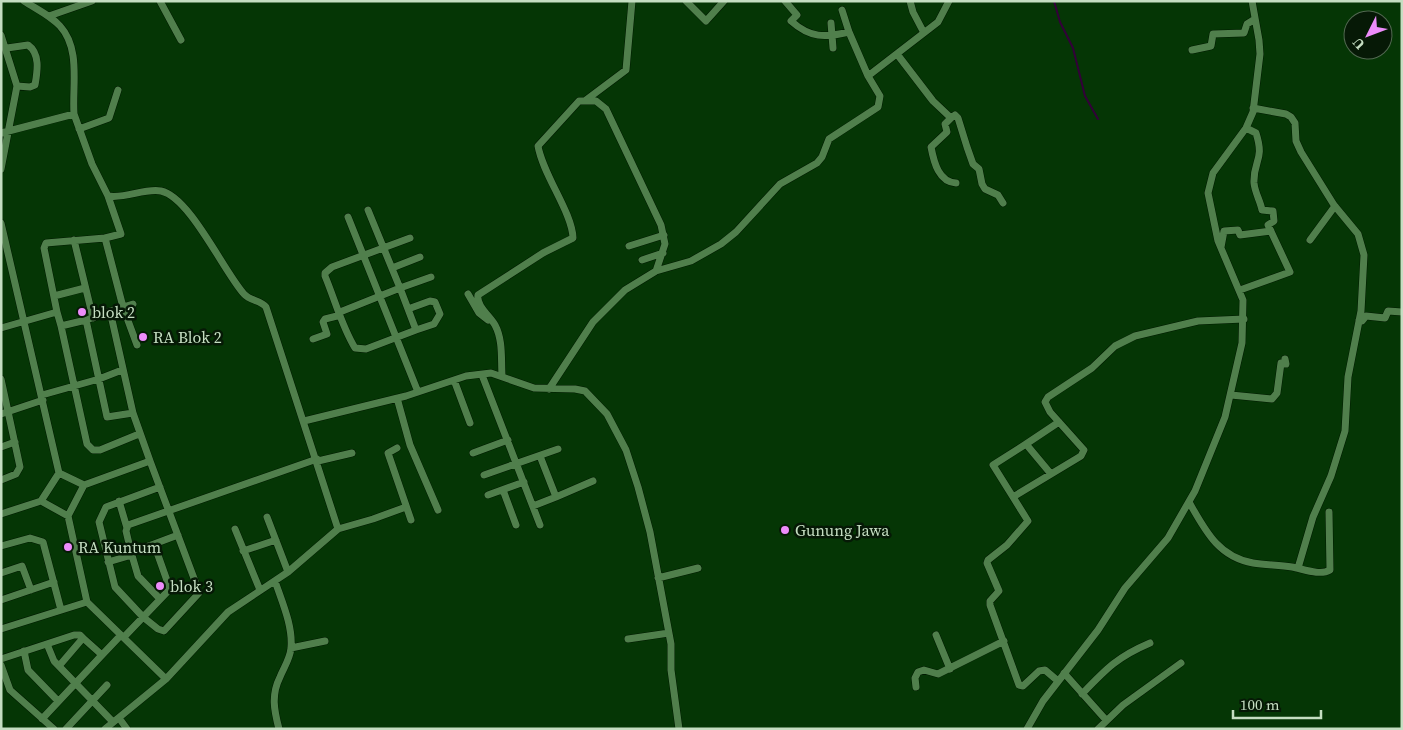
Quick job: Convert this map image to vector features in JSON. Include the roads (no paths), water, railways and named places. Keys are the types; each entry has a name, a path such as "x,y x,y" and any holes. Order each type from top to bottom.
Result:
{"street":[{"path":"24,1 48,16 62,28 70,44 74,62 74,114 92,164 108,196 121,232 118,236 50,242 44,246 57,312 62,326 88,444 90,448 100,450 139,434"},
{"path":"48,16 92,1"},
{"path":"160,1 180,40"},
{"path":"502,375 500,338 494,325 478,302 478,295 543,253 573,238 538,146 574,105 586,100 626,70 632,1"},
{"path":"686,1 706,21 724,1"},
{"path":"785,1 797,15 791,21 803,32 832,35 849,32"},
{"path":"910,1 913,12 924,33"},
{"path":"868,76 938,22 949,1"},
{"path":"1027,729 1043,701 1098,630 1139,569 1168,538 1189,502 1225,417 1242,343 1244,319 1240,290 1221,248 1209,202 1209,183 1220,162 1251,120 1260,54 1252,1"},
{"path":"549,389 593,322 625,290 656,271 691,261 721,244 736,232 780,184 817,163 822,157 826,144 830,139 878,107 880,96 868,76 849,32 842,10"},
{"path":"1192,50 1211,46 1213,34 1244,33 1247,24 1255,19"},
{"path":"831,23 833,48"},
{"path":"1,35 7,48 17,86 1,169"},
{"path":"7,48 28,45 32,48 36,59 35,85 30,87 17,86"},
{"path":"897,54 934,101 951,118"},
{"path":"79,129 109,118 118,90"},
{"path":"586,100 601,103 606,109 651,203 664,235 663,253 656,271"},
{"path":"1253,108 1286,114 1291,117 1295,123 1298,145 1335,206 1358,234 1364,255 1359,320 1348,377 1345,431 1331,476 1307,534 1298,568"},
{"path":"1,133 74,114"},
{"path":"956,183 948,183 942,178 931,148 947,132 946,122 955,115 958,118 973,164 979,169 982,184 985,189 998,195 1003,203"},
{"path":"1240,290 1290,272 1268,226 1274,221 1273,211 1262,210 1255,190 1254,174 1260,160 1261,146 1256,133 1246,128"},
{"path":"108,196 125,197 160,190 177,200 220,256 246,296 266,307 318,460 338,529"},
{"path":"1310,240 1335,206"},
{"path":"368,210 416,330"},
{"path":"348,216 418,392"},
{"path":"1,223 59,472 41,501 1,514"},
{"path":"1221,248 1224,230 1238,230 1240,235 1271,231"},
{"path":"629,246 664,235"},
{"path":"105,238 123,307 137,345"},
{"path":"408,309 430,301 435,302 440,314 434,324 358,350 352,343 325,272 332,267 410,238"},
{"path":"74,240 85,288 99,380 107,417 133,413"},
{"path":"642,260 663,253"},
{"path":"392,268 420,257"},
{"path":"313,339 327,334 323,321 337,316 340,312 431,277"},
{"path":"54,296 85,288"},
{"path":"468,294 479,313 494,325"},
{"path":"62,326 90,319 133,304"},
{"path":"110,311 122,370 139,434 150,461 160,487 169,511 178,534 199,593 164,631 158,629 144,617 115,587 99,522 106,506 160,487"},
{"path":"1359,320 1363,320 1366,316 1385,318 1388,311 1402,312"},
{"path":"1,328 57,312"},
{"path":"1013,497 1051,474 1084,450 1050,412 1045,402 1048,396 1092,368 1103,356 1122,342 1135,336 1193,322 1244,319"},
{"path":"1231,394 1272,399 1277,393 1281,363 1286,364 1286,359"},
{"path":"5,413 75,385 99,380 122,370"},
{"path":"304,421 397,398 454,380 491,373 502,375 534,388 585,391 607,414 626,450 650,532 673,658 671,670 679,729"},
{"path":"482,375 540,525"},
{"path":"1,379 5,413 15,442 19,471 1,480"},
{"path":"454,380 470,423"},
{"path":"397,398 410,445 438,510"},
{"path":"1058,422 993,465 1028,521 987,563 999,591 990,600 990,605 1019,685 1027,684 1039,671 1045,670 1058,680"},
{"path":"473,453 508,440"},
{"path":"1,447 15,442"},
{"path":"1026,444 1051,474"},
{"path":"397,448 388,453 411,520"},
{"path":"484,475 558,450"},
{"path":"127,528 132,523 318,460 352,453"},
{"path":"540,456 556,497"},
{"path":"150,461 84,486 68,516 87,602 166,679"},
{"path":"59,472 84,486"},
{"path":"533,506 593,481"},
{"path":"488,495 524,482"},
{"path":"503,490 516,525"},
{"path":"41,501 68,516"},
{"path":"118,501 127,528 131,553 138,576 160,599"},
{"path":"1189,502 1208,534 1219,548 1230,556 1253,563 1318,572 1330,570 1329,512"},
{"path":"105,729 166,679 228,612 288,572 338,529 373,520 406,507"},
{"path":"268,517 288,572"},
{"path":"235,529 260,590"},
{"path":"108,562 178,534"},
{"path":"1,546 30,538 39,539 45,545 61,610"},
{"path":"243,551 276,540"},
{"path":"42,719 102,655 144,617 170,586 154,544"},
{"path":"1,572 22,566 30,590"},
{"path":"658,578 698,568"},
{"path":"275,581 289,627 291,648 286,666 275,688 272,705 279,729"},
{"path":"1,600 54,582"},
{"path":"1,629 87,602"},
{"path":"628,639 669,633"},
{"path":"1,658 74,635 80,635 102,655"},
{"path":"936,635 950,669"},
{"path":"59,666 83,638"},
{"path":"291,648 325,641"},
{"path":"916,686 915,678 918,672 924,670 938,674 1004,641"},
{"path":"1082,694 1110,664 1127,652 1150,643"},
{"path":"47,644 52,657 75,684 127,729"},
{"path":"24,651 28,670 58,702"},
{"path":"1098,729 1106,720 1181,663"},
{"path":"1,665 10,690 54,729"},
{"path":"1064,673 1106,720"},
{"path":"66,729 107,685"}],"waterway":[{"path":"1054,1 1060,22 1073,48 1085,96 1098,119"}],"place":[{"name":"blok 2","path":"82,312"},
{"name":"RA Blok 2","path":"143,337"},
{"name":"Gunung Jawa","path":"785,530"},
{"name":"RA Kuntum","path":"68,547"},
{"name":"blok 3","path":"160,586"}]}
